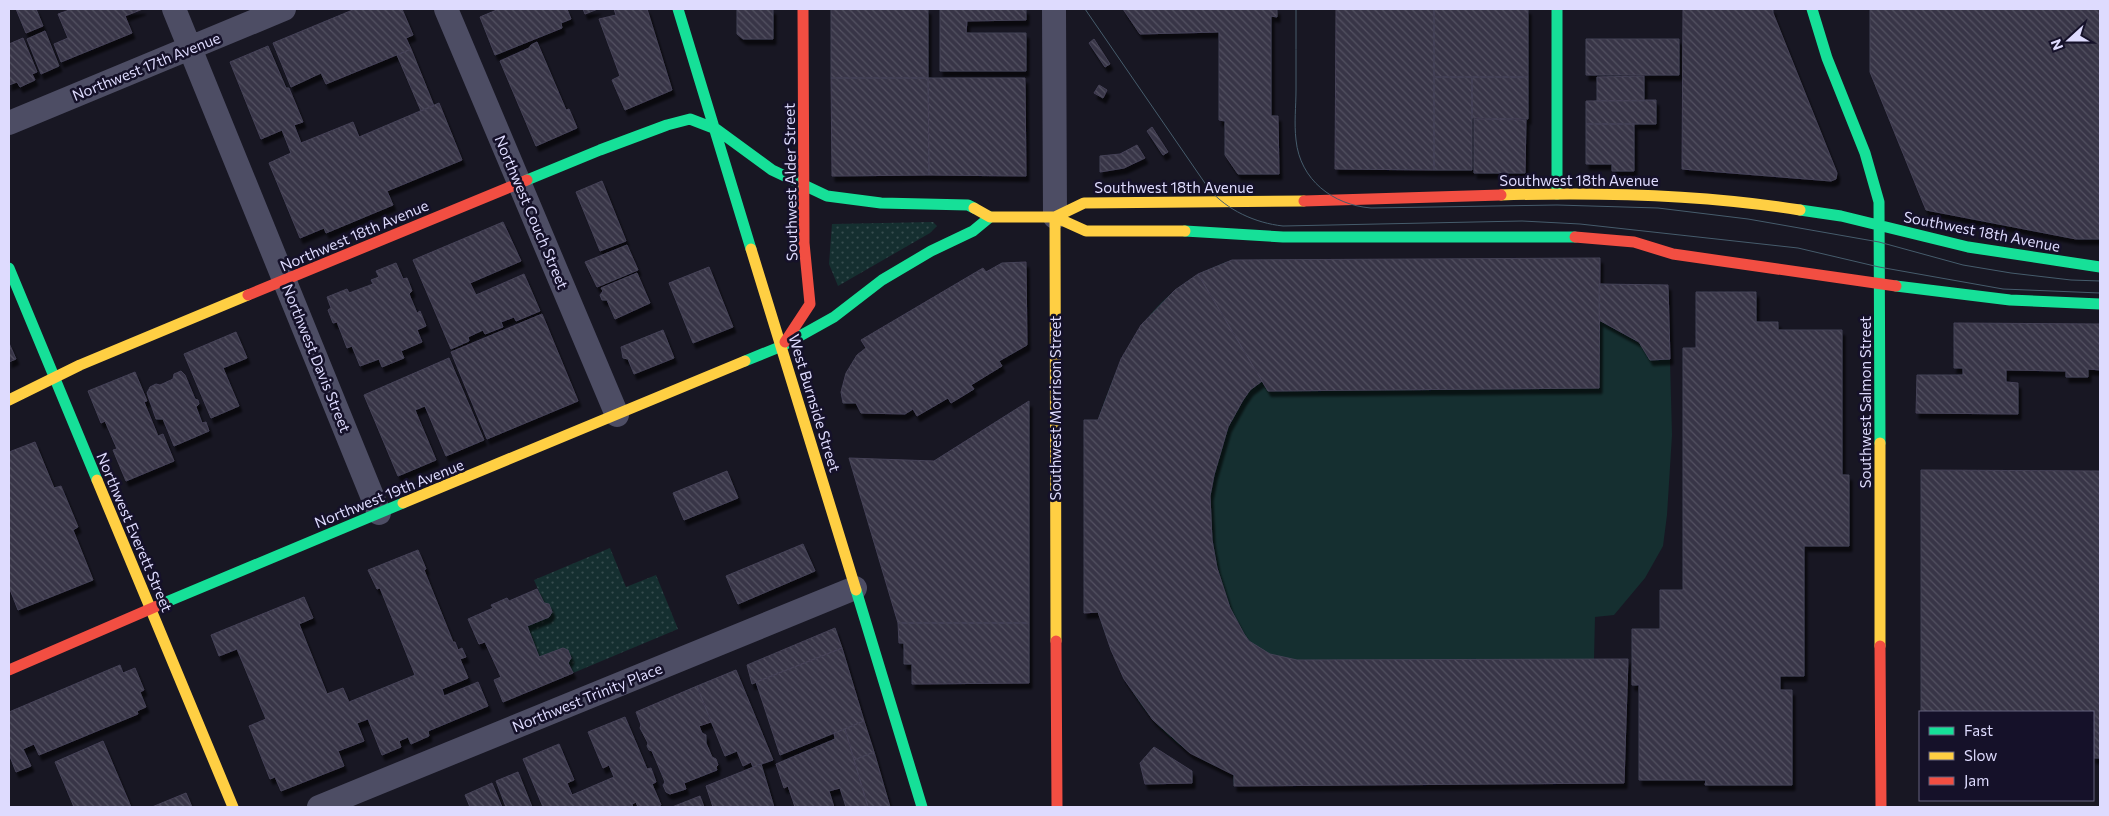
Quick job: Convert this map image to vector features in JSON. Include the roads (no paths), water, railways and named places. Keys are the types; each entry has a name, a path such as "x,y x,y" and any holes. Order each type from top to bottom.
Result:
{"street":[{"name":"Northwest Davis Street","path":"174,9 379,513"},
{"name":"Northwest 17th Avenue","path":"9,123 284,9"},
{"name":"Northwest Couch Street","path":"446,9 617,415"},
{"name":"West Burnside Street","path":"678,9 922,807"},
{"name":"Southwest Alder Street","path":"782,346 810,304 804,243 803,9"},
{"name":"Southwest Morrison Street","path":"1054,9 1054,382 1058,807"},
{"path":"1557,9 1558,194"},
{"name":"Southwest Salmon Street","path":"1812,9 1825,55 1871,170 1878,202 1881,807"},
{"name":"Northwest 18th Avenue","path":"9,400 80,365 519,182 652,130 690,119 716,129"},
{"name":"Southwest 18th Avenue","path":"716,129 772,170 826,196 881,203 968,206 990,217 1055,217 1086,231 1201,231 1283,237 1557,236 1618,240 1652,246 1673,254 1879,284 2010,300 2100,304"},
{"name":"Southwest 18th Avenue","path":"1055,217 1084,203 1283,202 1558,194 1664,196 1745,201 1841,216 1968,246 2100,267"},
{"name":"Northwest 19th Avenue","path":"9,670 151,608 782,346 834,317 858,301 882,280 931,251 973,231 990,217"},
{"name":"Northwest Everett Street","path":"9,268 233,807"},
{"name":"Northwest Trinity Place","path":"319,807 855,588"}],"tram line":[{"path":"1085,9 1209,189 1233,209 1262,222 1283,226 1522,221 1580,224 1798,248 1879,267 2003,289 2100,293"},
{"path":"1296,9 1295,127 1299,154 1311,178 1321,188 1344,202 1371,208 1557,205 1658,208 1748,219 1879,242 1963,265 2011,273 2071,280 2100,281"}]}
